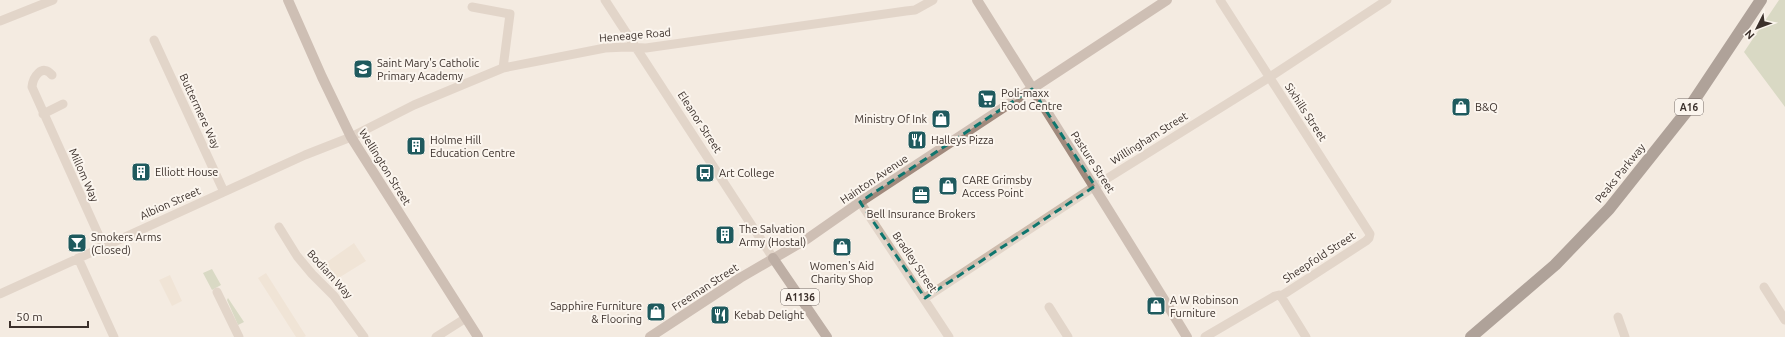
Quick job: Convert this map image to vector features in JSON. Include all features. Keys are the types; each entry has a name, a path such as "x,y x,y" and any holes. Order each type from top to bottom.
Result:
{"highway":[{"name":"Peaks Parkway","path":"1471,337 1555,265 1609,209 1687,111 1761,0"}],"main road":[{"name":"A1136","path":"773,258 827,337"}],"street":[{"path":"0,20 53,0"},
{"name":"Wellington Street","path":"288,0 322,77 351,137 478,337"},
{"name":"Eleanor Street","path":"605,0 773,258"},
{"name":"Heneage Road","path":"351,137 414,105 503,68 605,48 653,47 915,10 933,0"},
{"name":"Pasture Street","path":"977,0 1032,89 1095,186 1187,337"},
{"name":"Hainton Avenue","path":"773,258 807,239 860,202 1167,0"},
{"name":"Sixhills Street","path":"1220,0 1368,229 1369,238"},
{"name":"Willingham Street","path":"925,298 1095,186 1270,77 1387,0"},
{"path":"472,7 510,14 503,68"},
{"name":"Buttermere Way","path":"154,40 224,192"},
{"name":"Millom Way","path":"52,75 49,71 42,71 38,73 33,81 32,87 104,247"},
{"path":"43,114 63,104"},
{"name":"Albion Street","path":"0,294 305,155 351,137"},
{"name":"Bradley Street","path":"860,202 925,298 949,337"},
{"name":"Bodiam Way","path":"279,227 297,256 312,274 334,296 364,337"},
{"name":"Sheepfold Street","path":"1205,337 1275,296 1280,296 1369,238"},
{"path":"78,258 114,337"},
{"name":"Freeman Street","path":"650,337 773,258"},
{"path":"1764,287 1785,320"},
{"path":"217,292 239,337"},
{"path":"1280,296 1306,337"},
{"path":"1049,307 1068,337"},
{"path":"1618,317 1625,337"},
{"path":"436,337 466,318"}],"highlighted area":[{"path":"1032,89 1095,186 925,298 860,202"}],"green space":[{"path":"1779,0 1785,0 1785,107 1744,52"},
{"path":"212,269 221,285 212,290 203,273"},
{"path":"228,298 244,322 238,325 227,300"}],"shaded area":[{"path":"354,243 366,261 337,279 335,285 317,269"},
{"path":"266,273 306,336 296,337 258,278"},
{"path":"170,275 182,301 172,306 159,280"}],"place":[{"name":"Saint Mary's Catholic Primary Academy","path":"363,69"},
{"name":"Poli-maxx Food Centre","path":"987,99"},
{"name":"B&Q","path":"1461,107"},
{"name":"Ministry Of Ink","path":"941,119"},
{"name":"Halleys Pizza","path":"917,140"},
{"name":"Holme Hill Education Centre","path":"416,146"},
{"name":"Elliott House","path":"141,172"},
{"name":"Art College","path":"705,173"},
{"name":"CARE Grimsby Access Point","path":"948,186"},
{"name":"Bell Insurance Brokers","path":"921,195"},
{"name":"The Salvation Army (Hostal)","path":"725,235"},
{"name":"Smokers Arms (Closed)","path":"77,243"},
{"name":"Women's Aid Charity Shop","path":"842,247"},
{"name":"A W Robinson Furniture","path":"1156,306"},
{"name":"Sapphire Furniture & Flooring","path":"656,312"},
{"name":"Kebab Delight","path":"720,315"}]}
